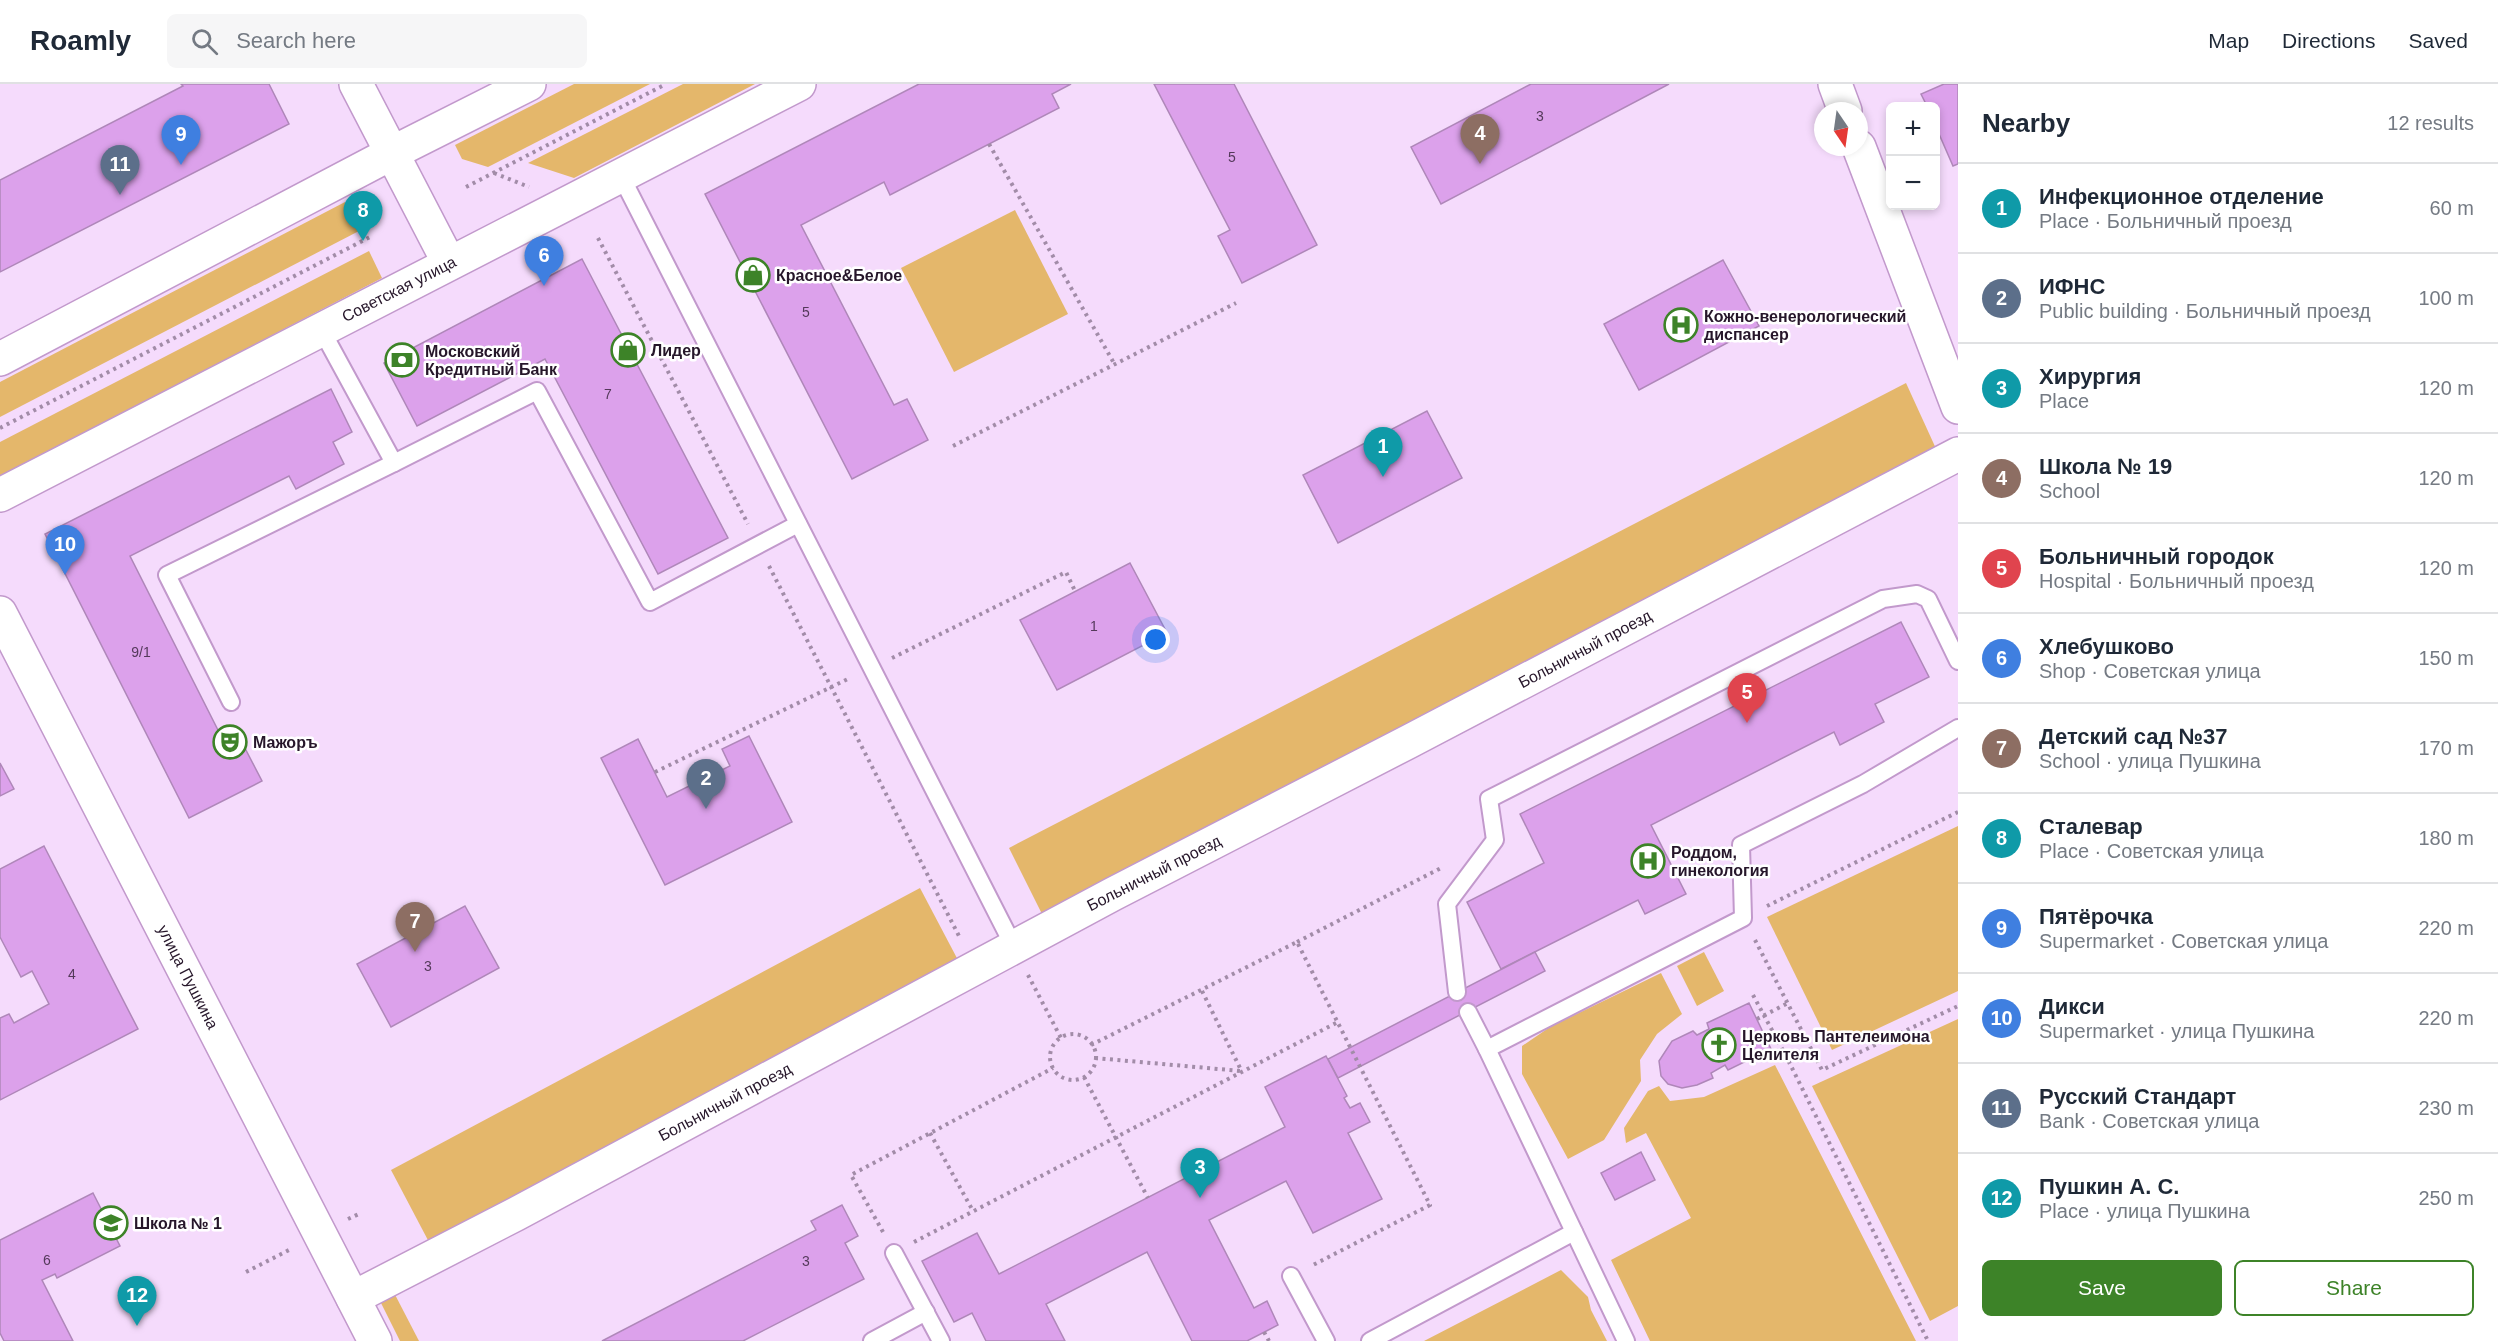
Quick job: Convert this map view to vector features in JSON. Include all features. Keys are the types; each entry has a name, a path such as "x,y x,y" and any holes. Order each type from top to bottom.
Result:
{"main road":[{"path":"356,84 449,263"},
{"path":"0,359 392,153 529,84"},
{"name":"Советская улица","path":"0,495 799,84"},
{"path":"1835,84 1842,102"},
{"path":"1862,156 1958,407"},
{"name":"Больничный проезд","path":"353,1298 516,1214 1014,947 1958,454"},
{"name":"улица Пушкина","path":"0,613 375,1341"}],"lane":[{"path":"621,176 1014,947"},
{"path":"321,329 394,463"},
{"path":"231,702 166,575 537,391 650,602 798,524"},
{"path":"1457,992 1447,904 1495,840 1489,798 1883,599 1917,594 1928,599 1958,661"},
{"path":"1487,1049 1743,918 1741,845 1863,784 1958,728"},
{"path":"1468,1012 1626,1341"},
{"path":"1370,1341 1574,1232"},
{"path":"894,1252 941,1341"},
{"path":"1291,1276 1326,1341"},
{"path":"872,1341 926,1312"}],"path":[{"path":"466,187 666,84"},
{"path":"989,144 1114,365"},
{"path":"0,428 372,236"},
{"path":"598,238 976,968"},
{"path":"953,446 1236,303"},
{"path":"655,772 1066,572 1075,591"},
{"path":"1958,812 1743,918 1822,1070 1958,1005"},
{"path":"1091,1045 1202,991 1495,840"},
{"path":"1291,1276 1430,1205 1297,942"},
{"path":"1014,947 1061,1038"},
{"path":"1202,991 1242,1071"},
{"path":"1753,995 1928,1341"},
{"path":"1757,1019 1788,1003"},
{"path":"1053,1068 851,1175 894,1252 1338,1022"},
{"path":"1069,1034 1080,1036 1091,1045 1095,1058 1094,1066 1084,1077 1070,1080 1061,1077 1053,1068 1050,1059 1052,1048 1061,1038 1069,1034"},
{"path":"1095,1058 1242,1071"},
{"path":"1084,1077 1148,1198"},
{"path":"930,1133 973,1211"},
{"path":"1264,1332 1269,1341"}],"shaded area":[{"path":"574,84 650,84 488,167 462,159 455,145"},
{"path":"683,84 755,84 574,178 528,163"},
{"path":"345,202 359,231 0,417 0,382"},
{"path":"1015,210 1068,314 954,372 901,268"},
{"path":"369,251 382,278 0,477 0,442"},
{"path":"1906,383 1938,453 1044,918 1009,848"},
{"path":"1958,826 1958,991 1832,1050 1767,917"},
{"path":"920,888 959,962 430,1244 391,1170"},
{"path":"1704,952 1724,991 1697,1006 1677,966"},
{"path":"1661,973 1682,1014 1657,1034 1640,1060 1641,1081 1604,1140 1568,1159 1522,1074 1522,1046 1550,1027"},
{"path":"1958,1019 1958,1306 1930,1321 1812,1086"},
{"path":"1775,1065 1916,1341 1650,1341 1611,1260 1691,1218 1646,1133 1626,1143 1624,1128 1648,1091 1659,1086 1670,1101 1704,1097"},
{"path":"1561,1270 1588,1297 1591,1310 1607,1341 1424,1341"},
{"path":"390,1285 419,1341 400,1341 379,1299"}],"building":[{"path":"181,84 269,84 289,124 0,272 0,180 183,86"},
{"path":"919,84 1071,84 1052,94 1059,108 890,195 884,182 801,225 894,405 907,399 928,440 852,479 705,194"},
{"path":"1154,84 1234,84 1317,245 1242,283 1218,236 1230,230"},
{"path":"1531,84 1669,84 1441,204 1411,147"},
{"path":"1944,84 1958,84 1958,164 1953,166 1940,136 1940,102 1925,102 1921,94"},
{"path":"582,259 728,538 658,574 545,359 417,426 384,363"},
{"name":"Кожно-венерологический диспансер","path":"1723,260 1759,326 1639,390 1604,324"},
{"path":"331,389 352,432 333,442 344,464 296,489 289,476 130,556 221,736 235,729 262,781 189,818 45,534"},
{"path":"1427,411 1462,478 1338,543 1303,475"},
{"path":"1130,563 1167,633 1057,690 1020,620"},
{"path":"1901,622 1929,677 1875,704 1884,722 1840,745 1834,732 1651,825 1686,894 1645,914 1638,900 1501,969 1467,902 1544,863 1520,814"},
{"path":"749,736 792,822 665,885 601,758 638,739 667,797 730,766 722,749"},
{"path":"0,763 14,789 0,796"},
{"path":"44,846 138,1029 0,1100 0,1018 9,1014 14,1023 49,1004 32,971 21,977 0,937 0,869"},
{"path":"465,906 499,968 391,1027 357,964"},
{"path":"1535,952 1545,971 1338,1078 1328,1059"},
{"name":"Церковь Пантелеимона Целителя","path":"1749,1003 1771,1049 1728,1070 1725,1065 1711,1073 1713,1078 1697,1085 1682,1088 1668,1084 1661,1076 1659,1061 1672,1041 1693,1031 1697,1035 1709,1029 1707,1023"},
{"path":"1326,1056 1347,1096 1344,1098 1350,1108 1360,1103 1370,1122 1348,1133 1382,1199 1313,1233 1286,1181 1209,1220 1254,1308 1267,1301 1278,1325 1247,1341 1192,1341 1147,1252 1046,1304 1065,1341 986,1341 972,1313 954,1322 922,1261 977,1233 999,1274 1285,1127 1265,1087"},
{"path":"1641,1152 1655,1180 1615,1200 1601,1173"},
{"path":"93,1193 120,1246 57,1278 55,1274 42,1280 73,1341 4,1341 0,1333 0,1240"},
{"path":"842,1205 858,1236 845,1243 864,1279 743,1341 602,1341 816,1230 811,1221"}],"place":[{"name":"Школа № 19","path":"1480,164"},
{"name":"Пятёрочка","path":"181,165"},
{"name":"Русский Стандарт","path":"120,195"},
{"name":"Сталевар","path":"363,241"},
{"name":"Красное&Белое","path":"753,275"},
{"name":"Хлебушково","path":"544,286"},
{"name":"Кожно-венерологический диспансер","path":"1681,325"},
{"name":"Лидер","path":"628,350"},
{"name":"Московский Кредитный Банк","path":"402,360"},
{"name":"Инфекционное отделение","path":"1383,477"},
{"name":"Дикси","path":"65,575"},
{"name":"Больничный городок","path":"1747,723"},
{"name":"Мажоръ","path":"230,742"},
{"name":"ИФНС","path":"706,809"},
{"name":"Роддом, гинекология","path":"1648,861"},
{"name":"Детский сад №37","path":"415,952"},
{"name":"Церковь Пантелеимона Целителя","path":"1719,1045"},
{"name":"Хирургия","path":"1200,1198"},
{"name":"Школа № 1","path":"111,1223"},
{"name":"Пушкин А. С.","path":"137,1326"}]}
